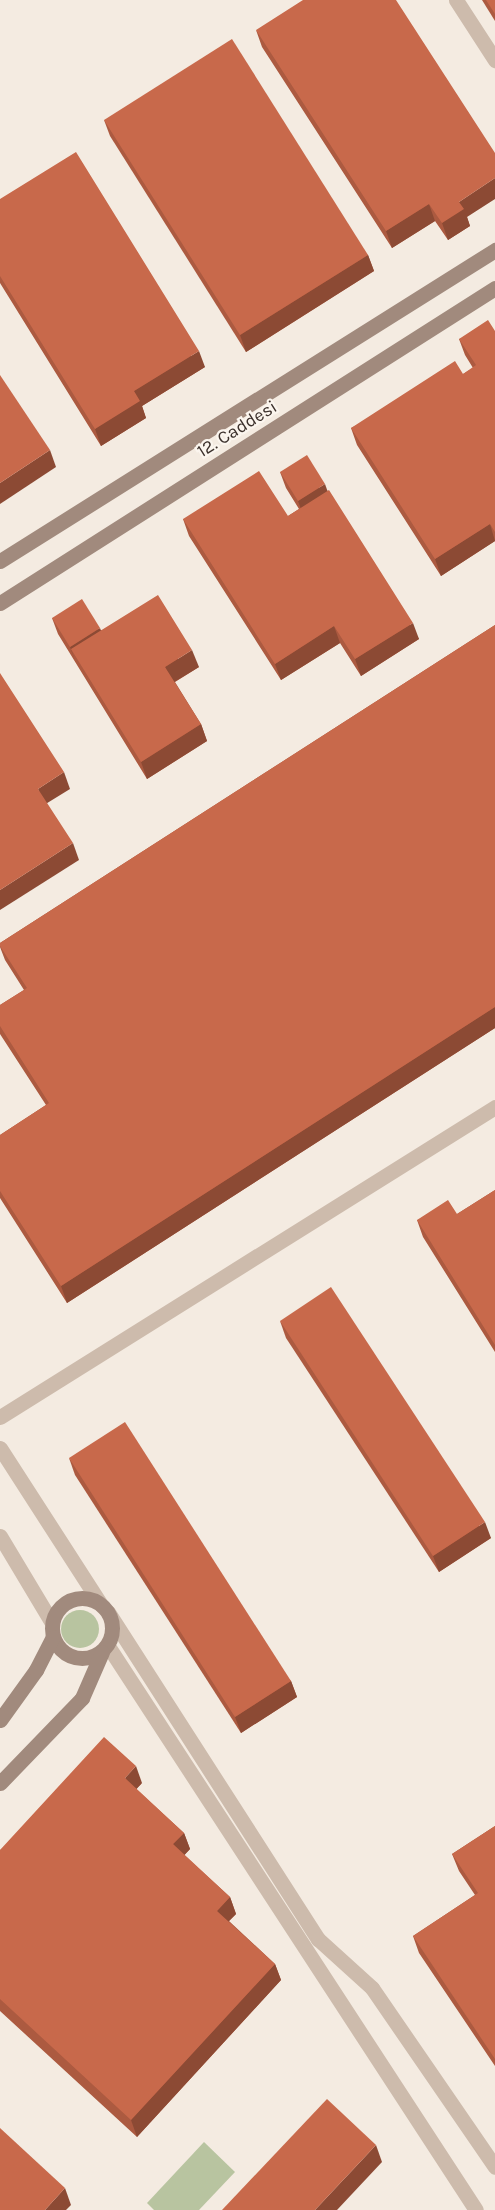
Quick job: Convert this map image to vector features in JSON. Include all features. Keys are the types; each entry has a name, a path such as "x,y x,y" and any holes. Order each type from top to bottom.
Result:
{"street":[{"path":"456,0 495,60"},
{"name":"12. Caddesi","path":"0,561 495,250"},
{"name":"12. Caddesi","path":"0,603 495,288"},
{"path":"0,1418 495,1107"},
{"path":"0,1448 318,1939 372,1988 495,2167"},
{"path":"0,1536 62,1651 77,1659 105,1649"},
{"path":"0,1720 36,1670 57,1611 70,1600 87,1598 105,1609 113,1629 82,1698 0,1783"},
{"path":"105,1649 476,2210"}],"green space":[{"path":"80,1610 93,1616 99,1629 93,1642 80,1648 67,1642 61,1629 67,1616"},
{"path":"204,2142 235,2172 199,2210 154,2210 147,2203"}],"building":[{"path":"303,0 396,0 495,153 495,178 459,202 464,209 442,223 429,204 386,231 256,30"},
{"path":"486,0 495,0 495,14"},
{"path":"232,39 368,255 240,335 104,120"},
{"path":"76,152 199,351 134,391 140,401 95,429 0,276 0,199"},
{"path":"488,320 495,331 495,532 490,524 435,559 351,428 455,361 463,374 476,365 459,339"},
{"path":"0,375 50,450 0,483"},
{"path":"307,455 325,484 298,501 280,472"},
{"path":"259,471 288,516 329,490 413,623 355,659 334,626 275,664 183,519"},
{"path":"158,595 192,650 165,667 201,724 141,762 71,649"},
{"path":"82,599 100,628 70,647 52,618"},
{"path":"495,625 495,1007 61,1286 0,1191 0,1135 49,1103 0,1026 0,1005 27,988 0,943"},
{"path":"0,673 64,772 38,789 73,843 0,890"},
{"path":"495,1190 495,1345 417,1220 448,1200 457,1214"},
{"path":"331,1287 485,1522 433,1556 280,1321"},
{"path":"125,1422 291,1681 235,1717 69,1458"},
{"path":"104,1737 136,1766 125,1778 184,1833 173,1844 230,1897 217,1911 275,1964 131,2120 0,1999 0,1850"},
{"path":"495,1826 495,2059 413,1936 478,1893 452,1854"},
{"path":"327,2099 376,2145 315,2210 222,2210"},
{"path":"0,2128 65,2188 45,2210 0,2210"}]}
